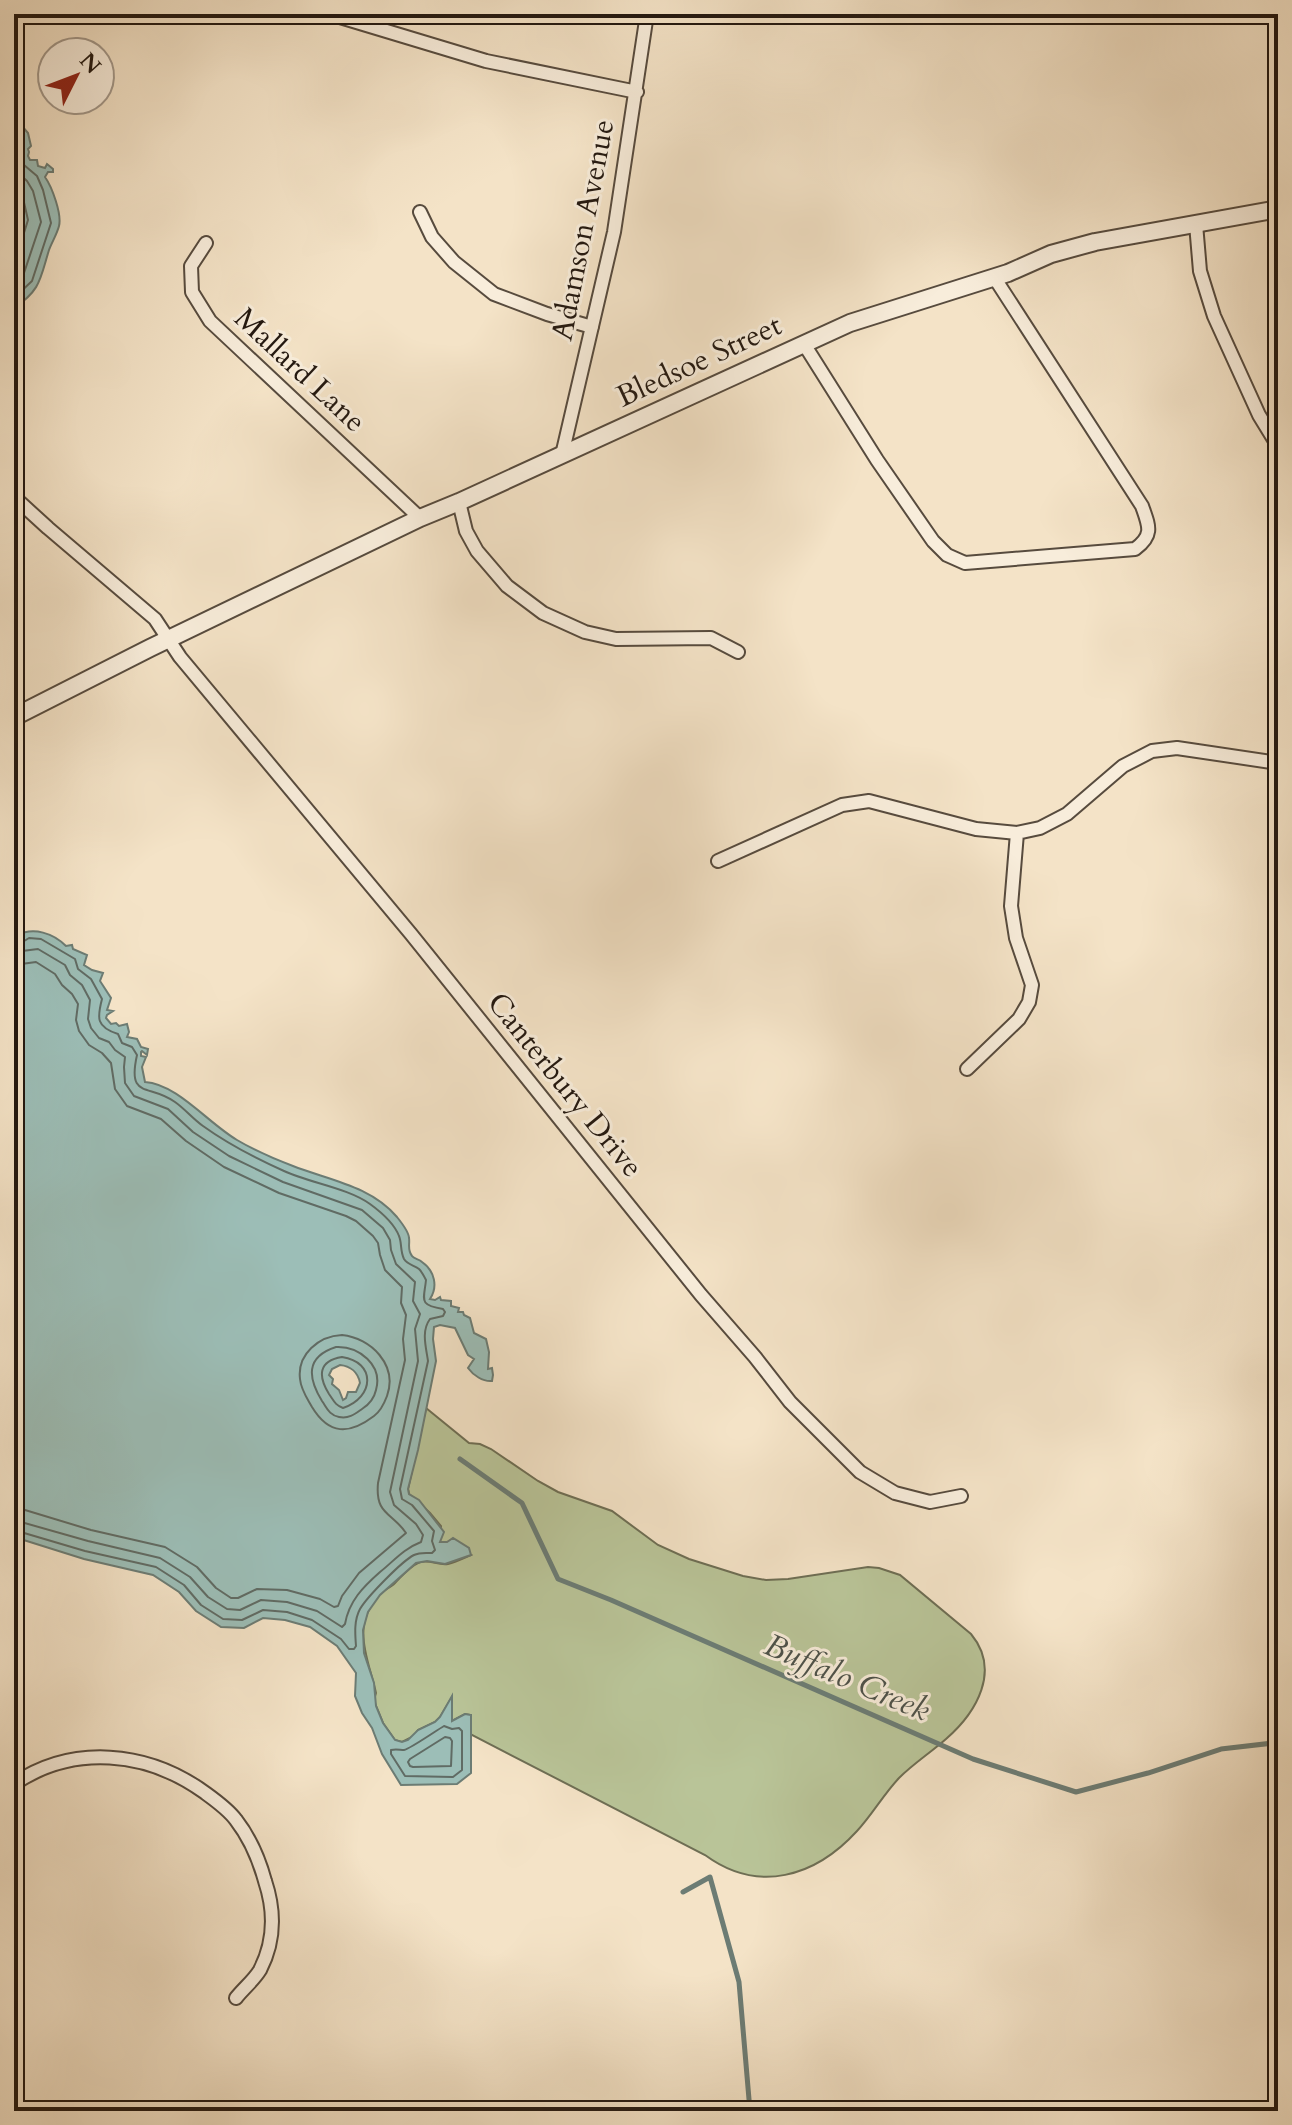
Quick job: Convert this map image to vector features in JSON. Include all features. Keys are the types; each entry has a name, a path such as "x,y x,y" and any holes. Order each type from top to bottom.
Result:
{"street":[{"path":"330,14 486,61 637,92"},
{"name":"Adamson Avenue","path":"562,455 614,232 647,14"},
{"name":"Bledsoe Street","path":"14,717 420,518 850,323 1079,246 1278,209"},
{"path":"420,212 432,237 454,262 494,294 592,327"},
{"path":"1196,224 1200,271 1214,316 1259,415 1278,446"},
{"name":"Mallard Lane","path":"206,243 191,266 192,292 210,321 420,518"},
{"path":"804,344 885,471 933,541 947,555 965,563 1135,549 1145,542 1149,527 1142,506 994,277"},
{"name":"Canterbury Drive","path":"14,497 155,619 180,657 411,934 790,1402 860,1472 895,1493 930,1502 961,1496"},
{"path":"459,502 466,531 484,560 507,586 543,613 585,632 616,639 711,638 738,652"},
{"path":"718,861 842,805 869,801 976,829 1017,833 1040,828 1067,814 1123,766 1152,751 1177,748 1278,763"},
{"path":"967,1069 1019,1019 1029,1002 1032,985 1016,938 1011,906 1017,833"},
{"path":"14,1784 40,1768 87,1756 115,1758 157,1765 192,1783 234,1817 251,1842 272,1902 272,1933 259,1971 236,1998"}],"green space":[{"path":"426,1408 469,1443 491,1449 558,1492 612,1511 658,1545 689,1559 766,1580 868,1567 900,1575 971,1634 980,1648 984,1676 975,1703 946,1739 899,1778 841,1847 804,1869 765,1877 725,1867 470,1734 471,1715 465,1714 452,1721 452,1697 435,1722 402,1742 395,1740 383,1723 374,1700 376,1693 364,1642 366,1618 380,1594 415,1565 426,1561 448,1564 471,1555 447,1542 440,1542 441,1526 409,1494"}],"water":[{"path":"14,113 28,133 30,160 37,160 38,166 45,168 47,164 53,169 45,177 56,201 60,221 38,283 30,295 14,308"},
{"path":"14,922 17,935 37,932 49,935 66,946 72,945 73,949 87,955 84,965 103,973 100,981 111,998 107,1010 113,1011 106,1018 111,1024 127,1024 127,1037 137,1039 141,1047 148,1049 147,1055 141,1052 141,1056 146,1057 142,1067 145,1082 157,1084 181,1097 226,1133 250,1147 349,1185 387,1206 409,1236 410,1254 432,1274 434,1289 430,1299 440,1297 441,1300 451,1301 451,1306 459,1308 458,1312 470,1318 474,1333 486,1339 492,1381 478,1378 468,1368 474,1359 468,1355 455,1328 434,1327 436,1361 408,1489 409,1494 419,1500 444,1532 440,1542 453,1538 469,1548 471,1555 445,1564 416,1563 380,1595 368,1612 363,1630 364,1653 374,1683 376,1706 395,1740 408,1740 418,1730 435,1722 452,1696 452,1721 465,1714 471,1715 471,1773 457,1784 401,1785 382,1754 355,1696 356,1673 337,1646 310,1627 263,1618 244,1628 221,1627 196,1611 179,1592 153,1575 84,1559 14,1537","holes":["340,1365 350,1368 360,1383 356,1392 348,1392 343,1400 329,1375 332,1369"]}],"waterway":[{"name":"Buffalo Creek","path":"460,1459 522,1503 558,1579 973,1759 1076,1792 1221,1749 1278,1744"},
{"path":"683,1892 710,1877 739,1982 750,2111"}]}
